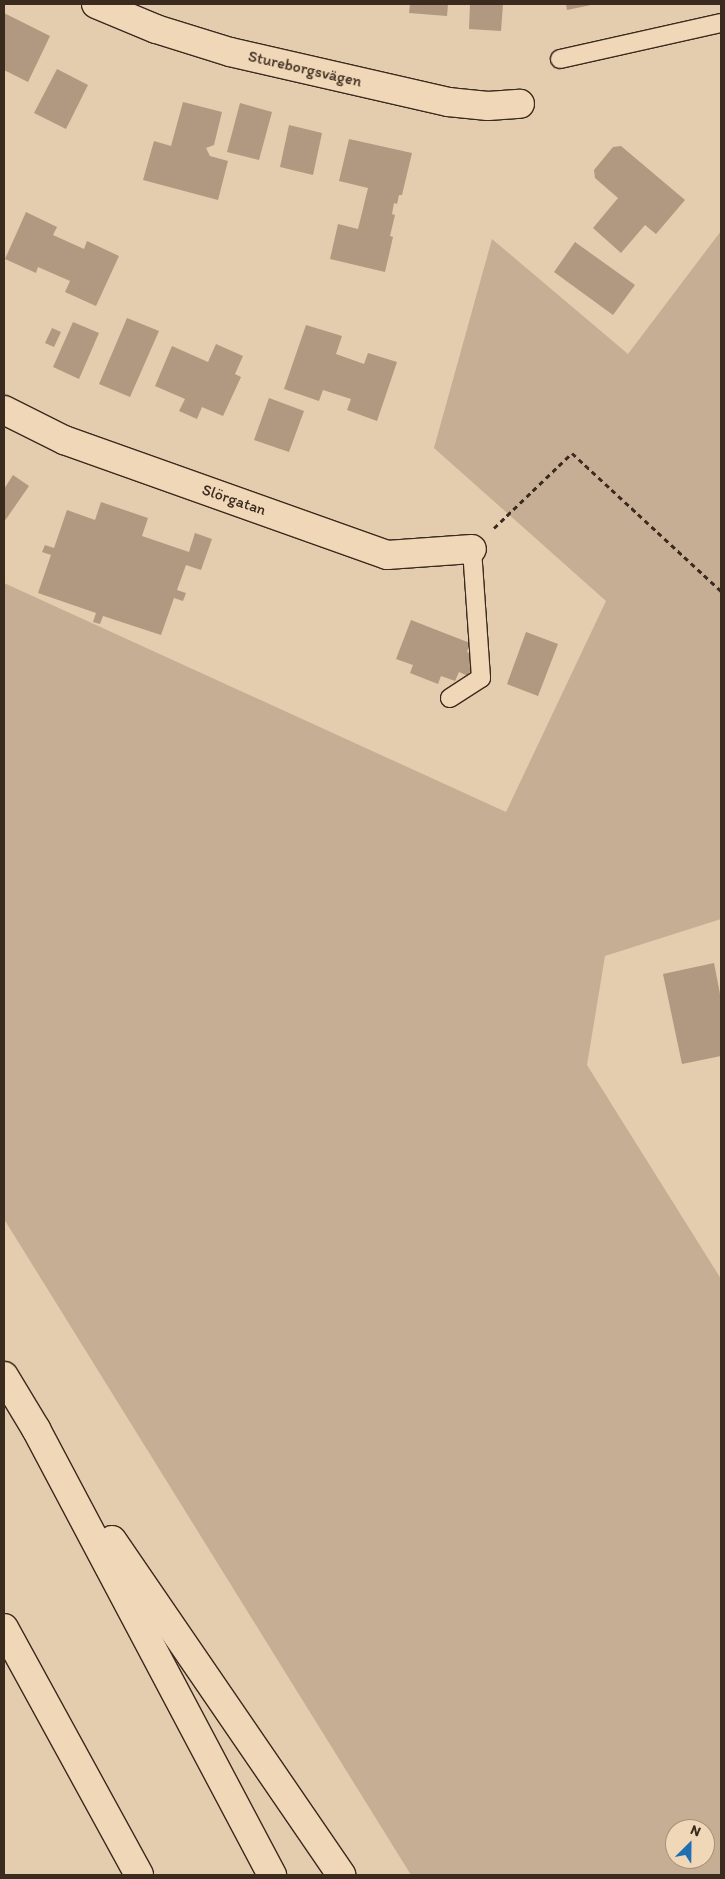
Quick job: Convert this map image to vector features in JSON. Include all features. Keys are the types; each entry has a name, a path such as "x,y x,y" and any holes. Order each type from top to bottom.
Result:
{"main road":[{"name":"Stureborgsvägen","path":"96,4 156,29 230,52 448,102 488,106 520,104"},
{"name":"Slörgatan","path":"4,410 64,440 387,555 472,549"},
{"path":"4,1376 36,1429 340,1875"},
{"path":"36,1429 272,1875"},
{"path":"4,1628 139,1875"}],"lane":[{"path":"560,60 721,22"},
{"path":"450,698 481,678 472,549"}],"path":[{"path":"472,549 572,453 721,591"}],"shaded area":[{"path":"721,231 721,919 605,956 587,1065 721,1279 721,1875 411,1875 4,1219 4,583 506,812 606,601 434,448 492,239 628,354"}],"building":[{"path":"410,4 448,4 447,16 409,13"},
{"path":"470,4 503,4 501,31 469,29"},
{"path":"566,4 591,4 591,5 567,10"},
{"path":"4,13 50,36 28,82 4,70"},
{"path":"57,69 88,85 66,129 34,113"},
{"path":"183,102 222,112 214,145 206,148 210,156 228,161 218,200 143,180 154,141 171,146"},
{"path":"240,103 272,112 259,160 227,152"},
{"path":"289,125 322,133 313,175 280,167"},
{"path":"349,139 412,153 402,195 399,195 397,204 394,203 392,214 395,215 390,236 393,237 385,272 330,259 338,224 358,229 368,188 339,181"},
{"path":"621,146 685,200 656,234 645,225 621,253 593,228 618,198 595,178 594,170 613,147"},
{"path":"26,212 57,227 53,235 84,249 87,241 119,256 96,306 65,292 70,281 38,267 36,273 5,259"},
{"path":"575,242 635,285 613,315 554,272"},
{"path":"127,318 159,331 130,397 99,384"},
{"path":"73,322 99,333 79,379 53,367"},
{"path":"306,325 342,336 336,354 364,364 368,353 397,362 377,421 347,410 351,399 323,390 319,401 284,389"},
{"path":"52,328 61,332 54,347 45,343"},
{"path":"216,344 243,356 235,374 241,377 223,416 202,407 197,419 179,411 185,399 155,386 172,346 208,362"},
{"path":"269,398 304,411 289,452 254,440"},
{"path":"13,475 29,486 4,522 4,489"},
{"path":"101,502 148,518 142,536 189,552 195,533 212,539 201,570 186,565 177,590 186,593 183,601 174,598 161,635 103,616 100,624 93,622 96,613 38,593 51,555 42,552 45,545 54,548 67,510 95,520"},
{"path":"411,620 470,643 467,652 476,656 468,676 459,672 455,681 441,676 438,684 410,673 413,665 396,659"},
{"path":"526,632 558,644 538,696 507,684"},
{"path":"714,963 721,999 721,1056 682,1064 663,974"}]}
